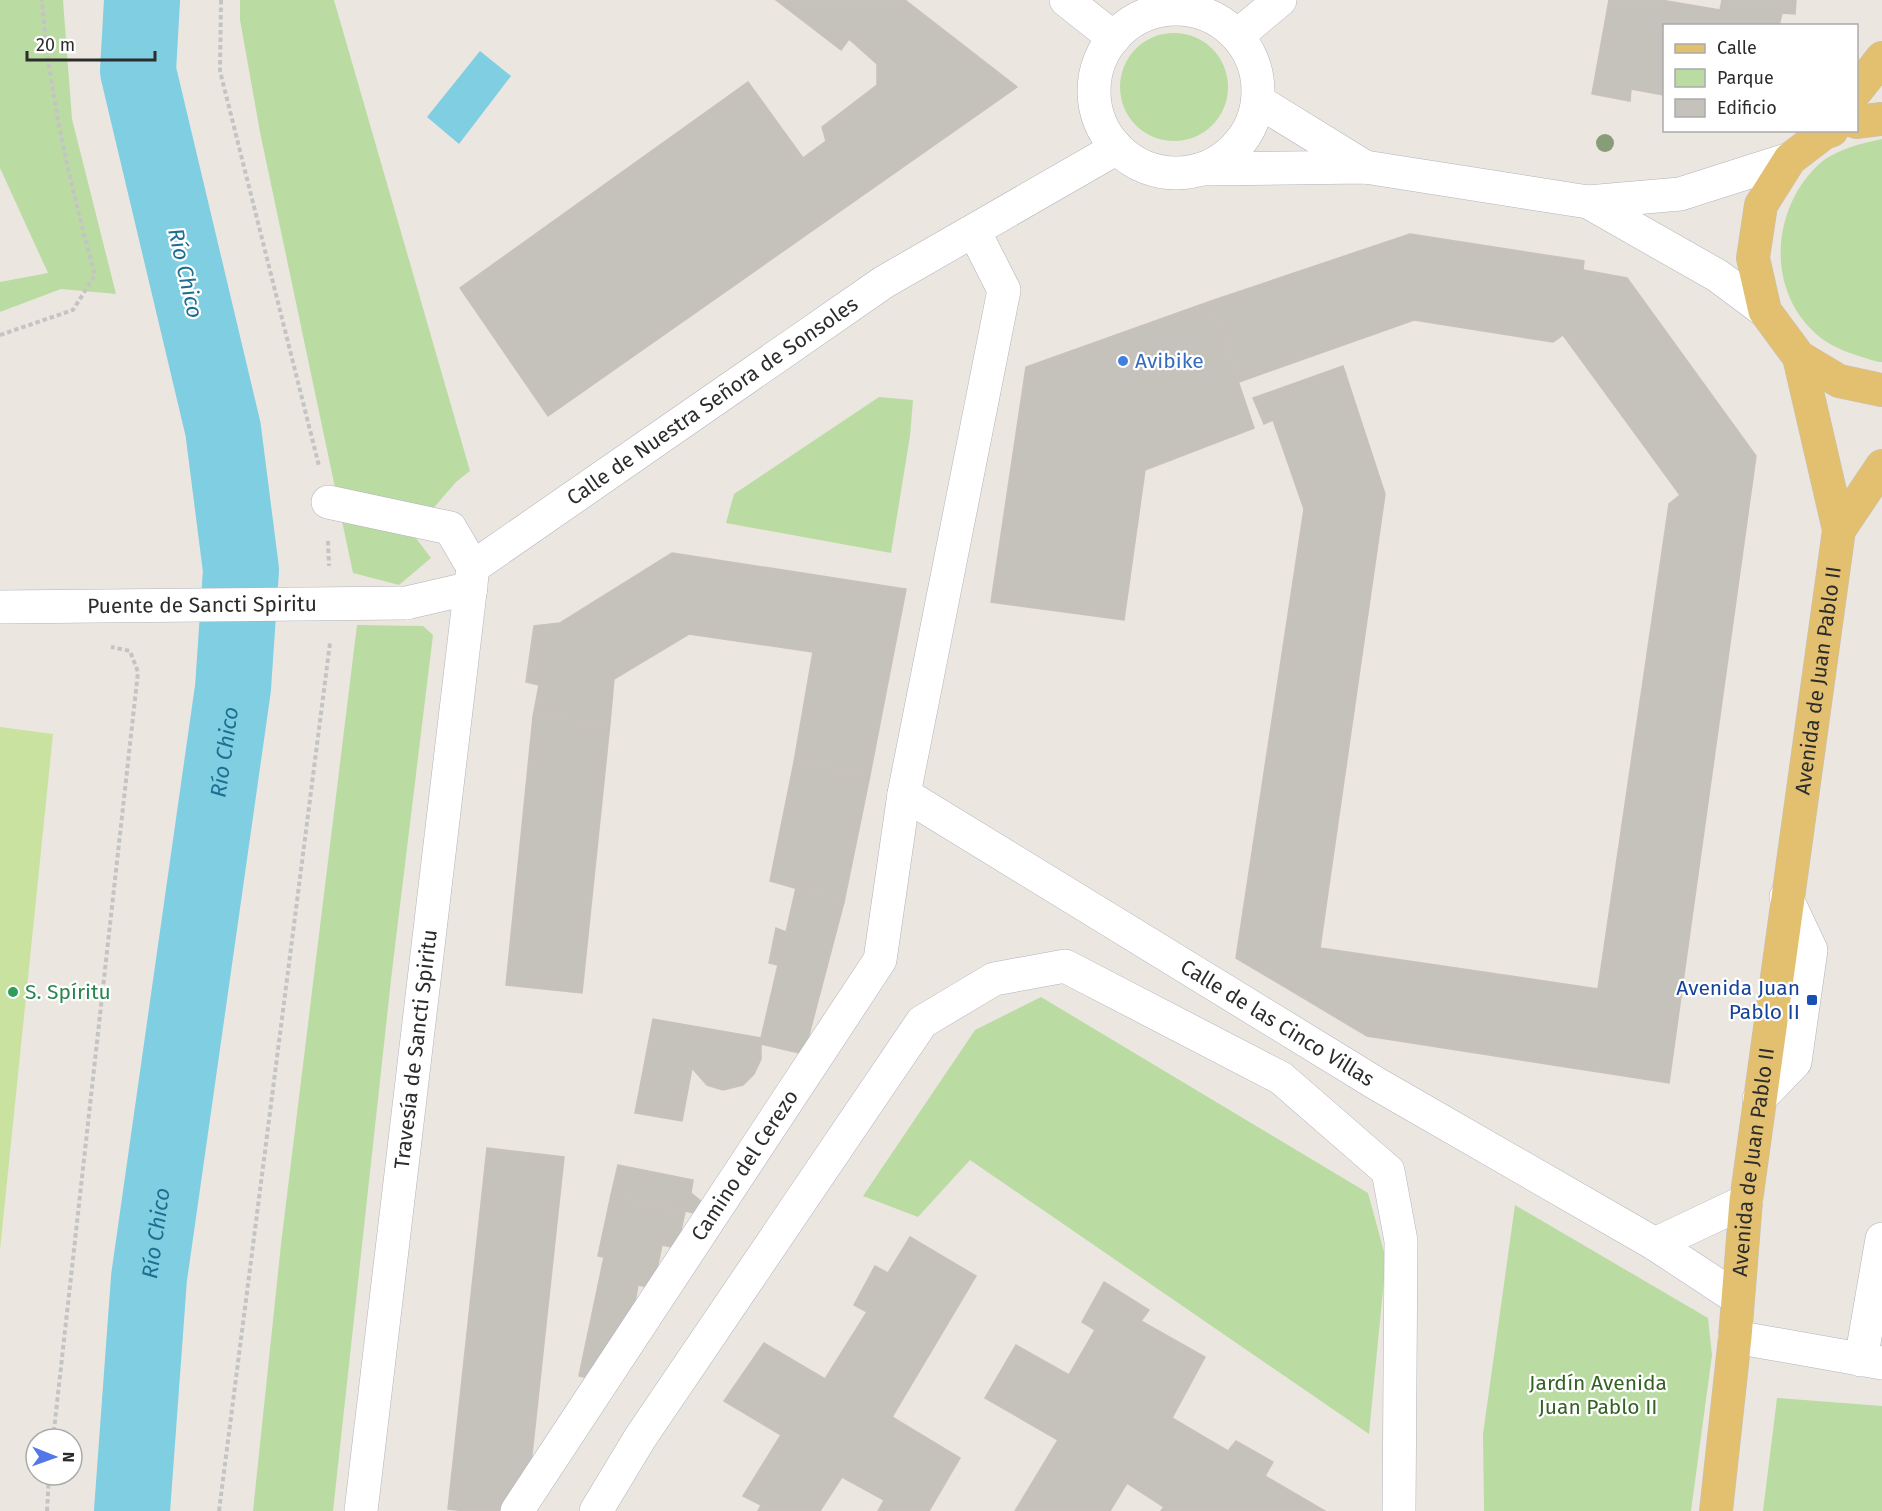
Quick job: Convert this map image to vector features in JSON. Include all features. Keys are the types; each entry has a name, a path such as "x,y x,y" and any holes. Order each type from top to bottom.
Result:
{"main road":[{"path":"1858,90 1882,58"},
{"path":"1858,122 1882,119"},
{"path":"1827,132 1790,159 1761,205 1753,258 1764,311 1799,357 1839,381 1882,390"},
{"name":"Avenida de Juan Pablo II","path":"1716,1511 1735,1337 1746,1200 1786,897 1839,530 1799,357"},
{"name":"Avenida de Juan Pablo II","path":"1839,530 1882,466"}],"street":[{"path":"1066,0 1114,38"},
{"path":"1237,36 1280,0"},
{"path":"1203,169 1224,158 1240,143 1252,123 1258,101 1257,77 1250,55 1237,36 1220,21 1198,12 1175,9 1152,12 1132,22 1114,38 1101,58 1095,82 1095,105 1103,129 1117,148 1136,163 1157,171 1180,173 1203,169 1365,167 1588,202 1680,194 1790,159"},
{"path":"1258,101 1365,167"},
{"name":"Calle de Nuestra Señora de Sonsoles","path":"472,578 884,282 1117,148"},
{"path":"1588,202 1718,276 1764,311"},
{"path":"904,794 1004,290 974,231"},
{"path":"328,502 450,528 472,578"},
{"name":"Puente de Sancti Spiritu","path":"0,607 406,603 472,578"},
{"name":"Travesía de Sancti Spiritu","path":"361,1511 472,578"},
{"name":"Calle de las Cinco Villas","path":"904,794 1377,1084 1655,1244 1737,1298"},
{"name":"Camino del Cerezo","path":"517,1511 880,960 904,794"},
{"path":"596,1511 640,1438 922,1022 994,979 1065,966 1281,1078 1388,1171 1401,1241 1399,1511"},
{"path":"1655,1244 1746,1200"},
{"path":"1735,1337 1872,1362 1882,1239"}],"path":[{"path":"0,334 74,310 95,276 66,168 46,52 42,0"},
{"path":"221,0 220,71 328,502 329,573"},
{"path":"219,1511 330,656 330,633"},
{"path":"54,1427 138,672 130,651 101,645"},
{"path":"47,1511 49,1487"}],"green space":[{"path":"0,0 63,0 72,119 116,294 61,289 0,312 0,282 48,273 0,168"},
{"path":"240,0 334,0 470,471 456,482 412,533 431,558 399,585 353,573 260,132 240,20"},
{"path":"1174,33 1195,37 1212,49 1224,66 1228,87 1224,108 1212,125 1195,137 1174,141 1153,137 1136,125 1124,108 1120,87 1124,66 1136,49 1153,37"},
{"path":"1882,139 1882,362 1879,362 1835,347 1813,331 1798,313 1788,293 1782,271 1781,249 1790,205 1801,185 1816,167 1838,152"},
{"path":"879,397 913,400 910,436 891,553 726,523 734,494"},
{"path":"357,625 423,626 433,635 392,971 333,1511 253,1511 281,1244"},
{"name":"S. Spíritu","path":"0,727 53,734 0,1250"},
{"path":"1041,997 1368,1193 1386,1259 1369,1434 970,1160 918,1217 863,1196 975,1030"},
{"name":"Jardín Avenida Juan Pablo II","path":"1515,1205 1708,1318 1712,1355 1691,1511 1484,1511 1483,1434"},
{"path":"1777,1398 1882,1406 1882,1511 1763,1511"}],"water":[{"path":"480,51 511,76 459,144 427,117"}],"building":[{"path":"776,0 905,0 1017,87 548,416 460,288 748,82 803,158 826,141 822,127 877,85 877,64 849,39 841,50"},
{"path":"1609,0 1661,0 1720,10 1722,0 1796,0 1795,14 1782,13 1779,24 1663,24 1663,95 1631,89 1630,101 1592,94"},
{"path":"1410,234 1584,261 1583,270 1627,278 1756,456 1669,1083 1367,1036 1236,958 1304,509 1273,420 1264,424 1253,398 1343,366 1385,494 1320,948 1598,989 1669,504 1680,495 1563,335 1553,342 1414,320 1239,382 1211,301"},
{"path":"1211,301 1254,428 1145,470 1124,620 991,602 1026,367"},
{"path":"672,553 906,589 870,775 794,762 813,652 689,634 614,679 610,723 533,717 539,685 526,682 534,626 560,623"},
{"path":"533,717 610,723 582,993 506,985"},
{"path":"794,762 870,775 844,902 770,881"},
{"path":"796,888 844,902 804,1054 761,1044 761,1059 754,1074 743,1085 723,1090 707,1085 692,1068 682,1121 635,1113 653,1019 761,1038 778,965 769,963 776,928 786,932"},
{"path":"487,1148 564,1157 530,1473 504,1511 465,1511 448,1509"},
{"path":"618,1165 693,1180 691,1193 708,1207 703,1215 611,1195"},
{"path":"611,1195 685,1212 677,1248 662,1245 653,1288 638,1285 631,1324 592,1379 579,1376 604,1257 598,1256"},
{"path":"910,1237 976,1276 892,1417 960,1458 929,1511 878,1511 884,1500 842,1477 820,1511 758,1511 761,1505 743,1496 781,1435 724,1401 764,1343 825,1379 867,1312 854,1305 875,1266 888,1273"},
{"path":"1104,1282 1149,1310 1141,1321 1205,1357 1172,1418 1228,1451 1236,1441 1273,1462 1265,1476 1325,1511 1161,1511 1164,1507 1127,1483 1110,1511 1015,1511 1058,1440 985,1398 1016,1345 1069,1375 1095,1330 1082,1322"}],"waterway":[{"name":"Río Chico","path":"132,1511 149,1278 233,688 241,570 223,429 138,71 142,0"}],"place":[{"name":"Avibike","path":"1123,361"},
{"name":"S. Spíritu","path":"13,992"},
{"name":"Avenida Juan Pablo II","path":"1812,1000"}]}
